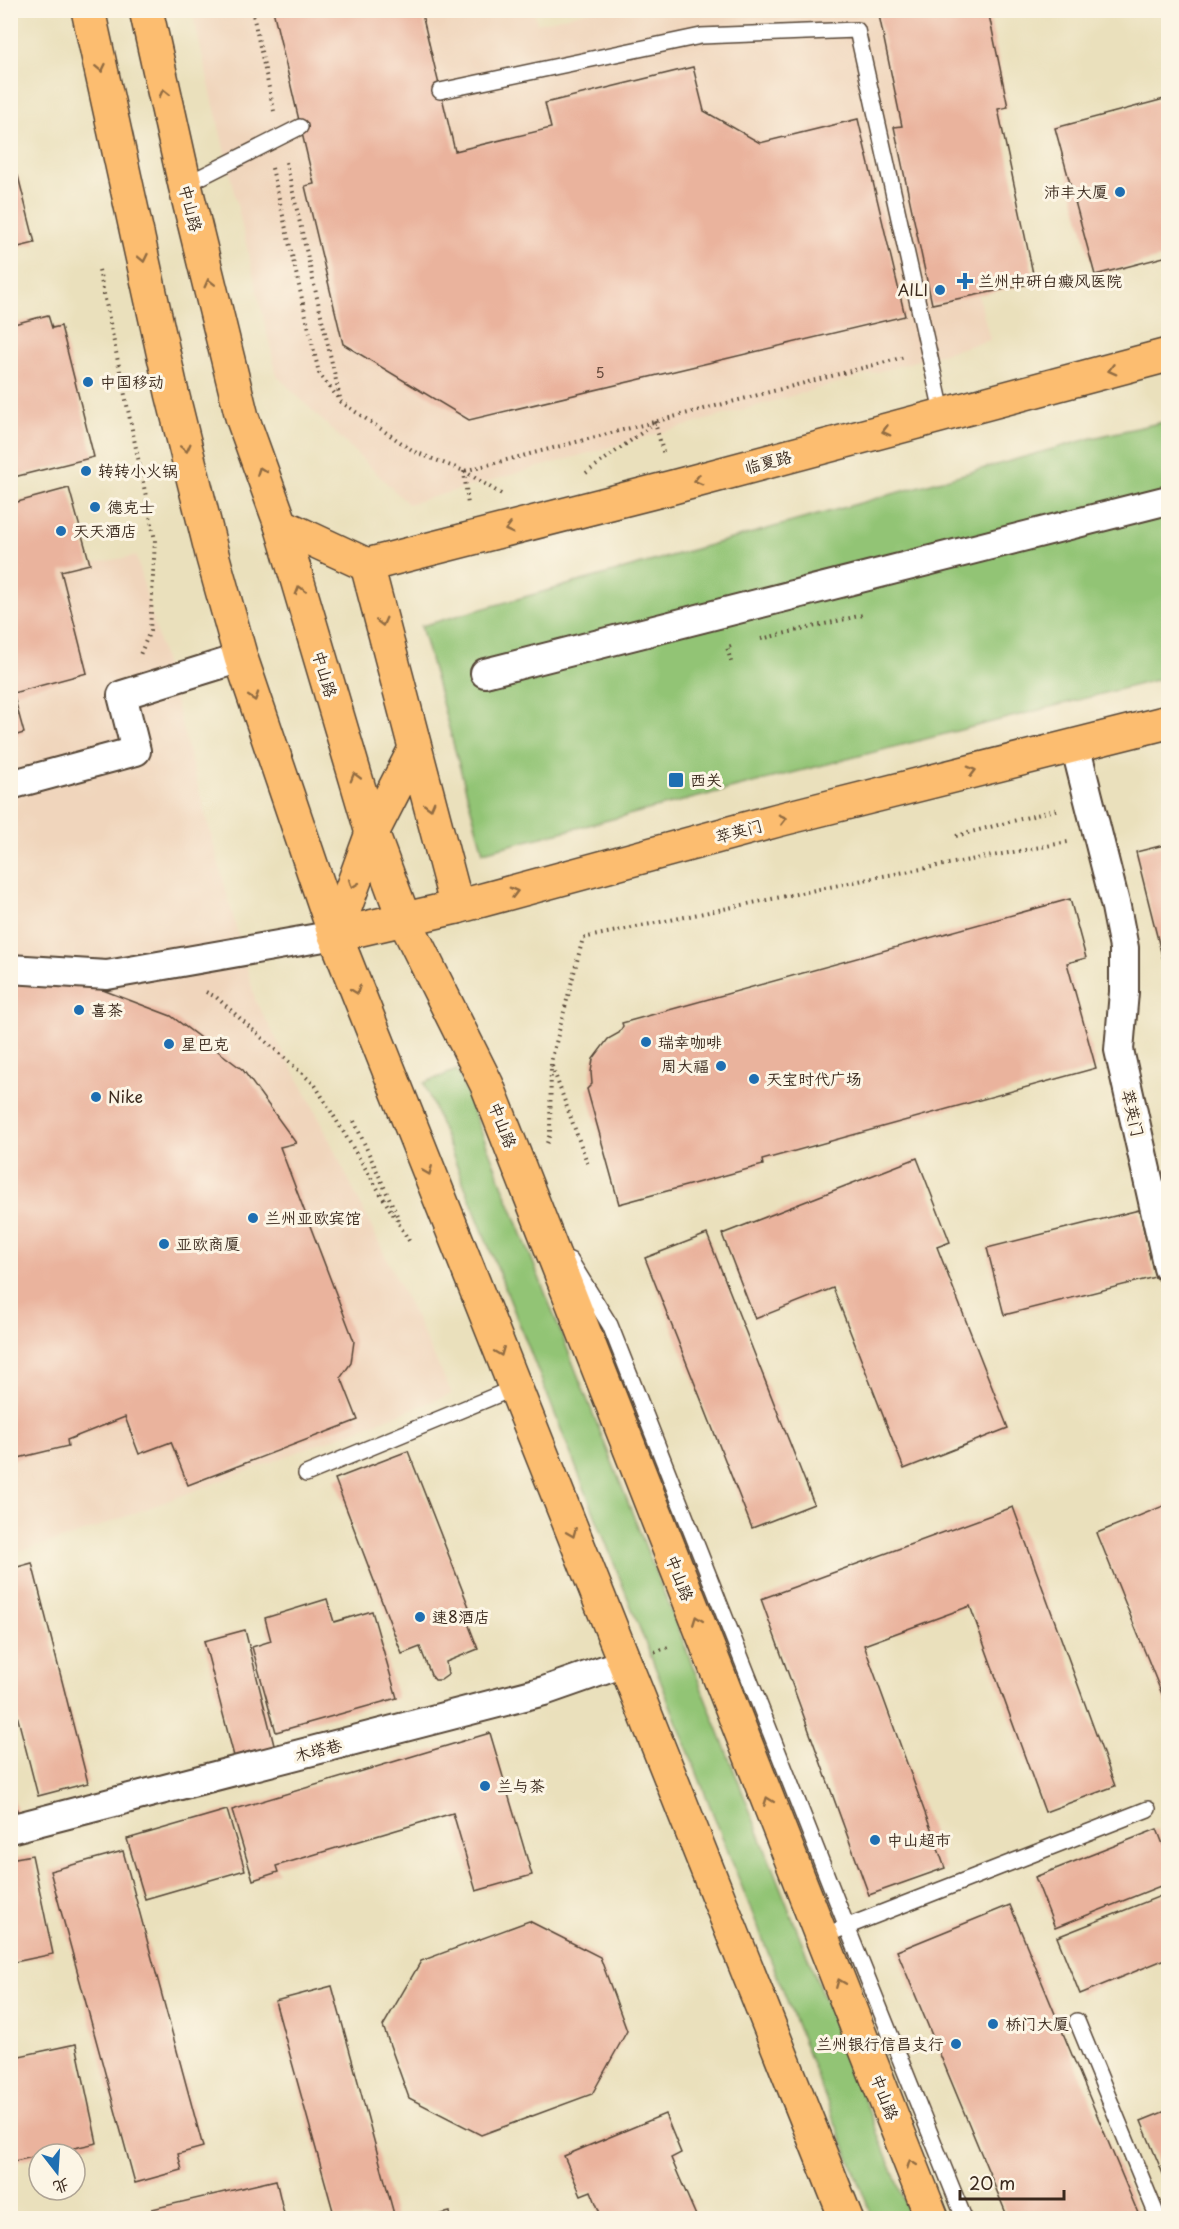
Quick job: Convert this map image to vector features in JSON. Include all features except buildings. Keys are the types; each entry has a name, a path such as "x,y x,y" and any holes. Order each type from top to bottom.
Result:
{"main road":[{"path":"88,10 172,393 213,558 241,658 335,935 846,2218"},
{"name":"中山路","path":"146,10 185,185 242,417 281,525 372,833 404,919 487,1085 703,1635 834,1931 932,2218"},
{"name":"临夏路","path":"367,565 943,416 1168,354"},
{"path":"281,525 367,565 458,907"},
{"name":"萃英门","path":"335,935 458,907 778,820 1168,722"},
{"path":"335,935 372,833 415,749"}],"street":[{"path":"485,673 1168,501"},
{"path":"10,785 136,751 122,695 241,658"},
{"name":"萃英门","path":"1075,745 1116,907 1124,948 1124,992 1119,1050 1168,1268"},
{"path":"10,969 106,975 335,935"},
{"name":"木塔巷","path":"10,1829 544,1691 624,1663"}],"lane":[{"path":"440,91 701,36 856,30 930,350 943,416"},
{"path":"185,185 300,127"},
{"path":"530,1196 610,1325 834,1931 964,2218"},
{"path":"306,1474 514,1388"},
{"path":"834,1931 1148,1809"},
{"path":"1077,2021 1158,2218"}],"path":[{"path":"252,10 274,140 319,373 341,402 415,452 464,471 502,495"},
{"path":"274,140 341,402"},
{"path":"99,270 155,540 150,631 122,695"},
{"path":"464,471 930,350"},
{"path":"579,478 655,423"},
{"path":"750,642 863,615"},
{"path":"731,662 727,647 738,644"},
{"path":"956,836 1059,809"},
{"path":"546,1144 550,1134 551,1062 583,938 878,877 1098,836"},
{"path":"156,967 216,997 315,1085 411,1244 354,1121"},
{"path":"551,1062 588,1165"},
{"path":"624,1663 703,1635"}],"shaded area":[{"path":"534,10 537,24 593,10 904,11 990,340 408,504 277,376 192,11"},
{"path":"136,556 256,1002 313,1106 452,1394 68,1538 11,1553 11,577"}],"green space":[{"path":"1168,421 1168,677 483,852 421,626 1092,438"},
{"path":"457,1070 911,2218 873,2218 424,1083"}],"place":[{"name":"沛丰大厦","path":"1120,192"},
{"name":"兰州中研白癜风医院","path":"965,281"},
{"name":"AILI","path":"940,290"},
{"name":"中国移动","path":"88,382"},
{"name":"转转小火锅","path":"86,471"},
{"name":"德克士","path":"95,507"},
{"name":"天天酒店","path":"61,531"},
{"name":"西关","path":"676,780"},
{"name":"喜茶","path":"79,1010"},
{"name":"瑞幸咖啡","path":"646,1042"},
{"name":"星巴克","path":"169,1044"},
{"name":"周大福","path":"721,1066"},
{"name":"天宝时代广场","path":"754,1079"},
{"name":"Nike","path":"96,1097"},
{"name":"兰州亚欧宾馆","path":"253,1218"},
{"name":"亚欧商厦","path":"164,1244"},
{"name":"速8酒店","path":"420,1617"},
{"name":"兰与茶","path":"485,1786"},
{"name":"中山超市","path":"875,1840"},
{"name":"桥门大厦","path":"993,2024"},
{"name":"兰州银行信昌支行","path":"956,2044"}]}
